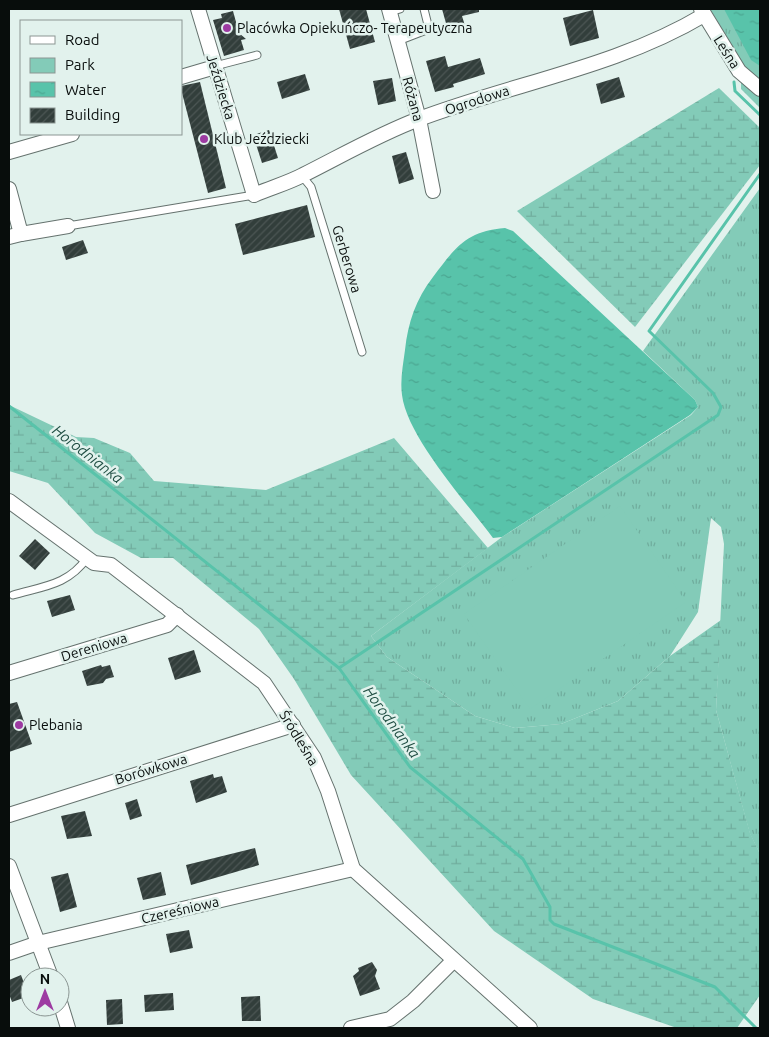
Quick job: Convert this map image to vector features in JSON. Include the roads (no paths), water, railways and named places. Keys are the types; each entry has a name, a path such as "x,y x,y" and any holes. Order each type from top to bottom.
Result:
{"street":[{"name":"Jeździecka","path":"198,9 254,195"},
{"name":"Różana","path":"393,10 398,41 419,119 433,191"},
{"name":"Leśna","path":"703,12 739,71 760,89"},
{"name":"Ogrodowa","path":"254,195 302,176 333,159 419,119 638,49 676,31 703,12"},
{"path":"182,77 215,66"},
{"path":"9,152 68,135"},
{"path":"9,188 15,235 68,226"},
{"name":"Śródleśna","path":"9,501 94,563 111,565 264,683 314,758 328,791 352,869"},
{"name":"Dereniowa","path":"9,674 167,624 177,615"},
{"name":"Borówkowa","path":"9,815 293,725"},
{"path":"9,866 47,967"},
{"path":"352,869 530,1028"},
{"name":"Czereśniowa","path":"9,953 38,943 352,869"},
{"path":"351,1028 390,1018 413,1001 453,961"}],"lane":[{"path":"398,41 429,29 424,9"},
{"path":"215,66 257,55"},
{"name":"Gerberowa","path":"302,176 311,187 362,352"},
{"path":"68,226 254,195"},
{"path":"13,595 68,578 77,572 87,558"}],"water":[{"path":"724,9 760,9 760,66 751,60"},
{"path":"505,228 513,231 695,400 698,407 690,415 502,537 493,538 440,469 415,430 406,412 402,395 402,378 406,340 411,320 417,302 427,285 455,250 471,237 480,233"}],"waterway":[{"path":"734,82 735,91 760,115"},
{"path":"339,668 718,415 721,407 713,393 649,331 760,174"},
{"name":"Horodnianka","path":"9,406 339,668 410,767 523,859 550,907 550,920 554,924 715,987 756,1028"}],"place":[{"name":"Placówka Opiekuńczo- Terapeutyczna","path":"227,28"},
{"name":"Klub Jeździecki","path":"204,139"},
{"name":"Plebania","path":"19,725"}]}
